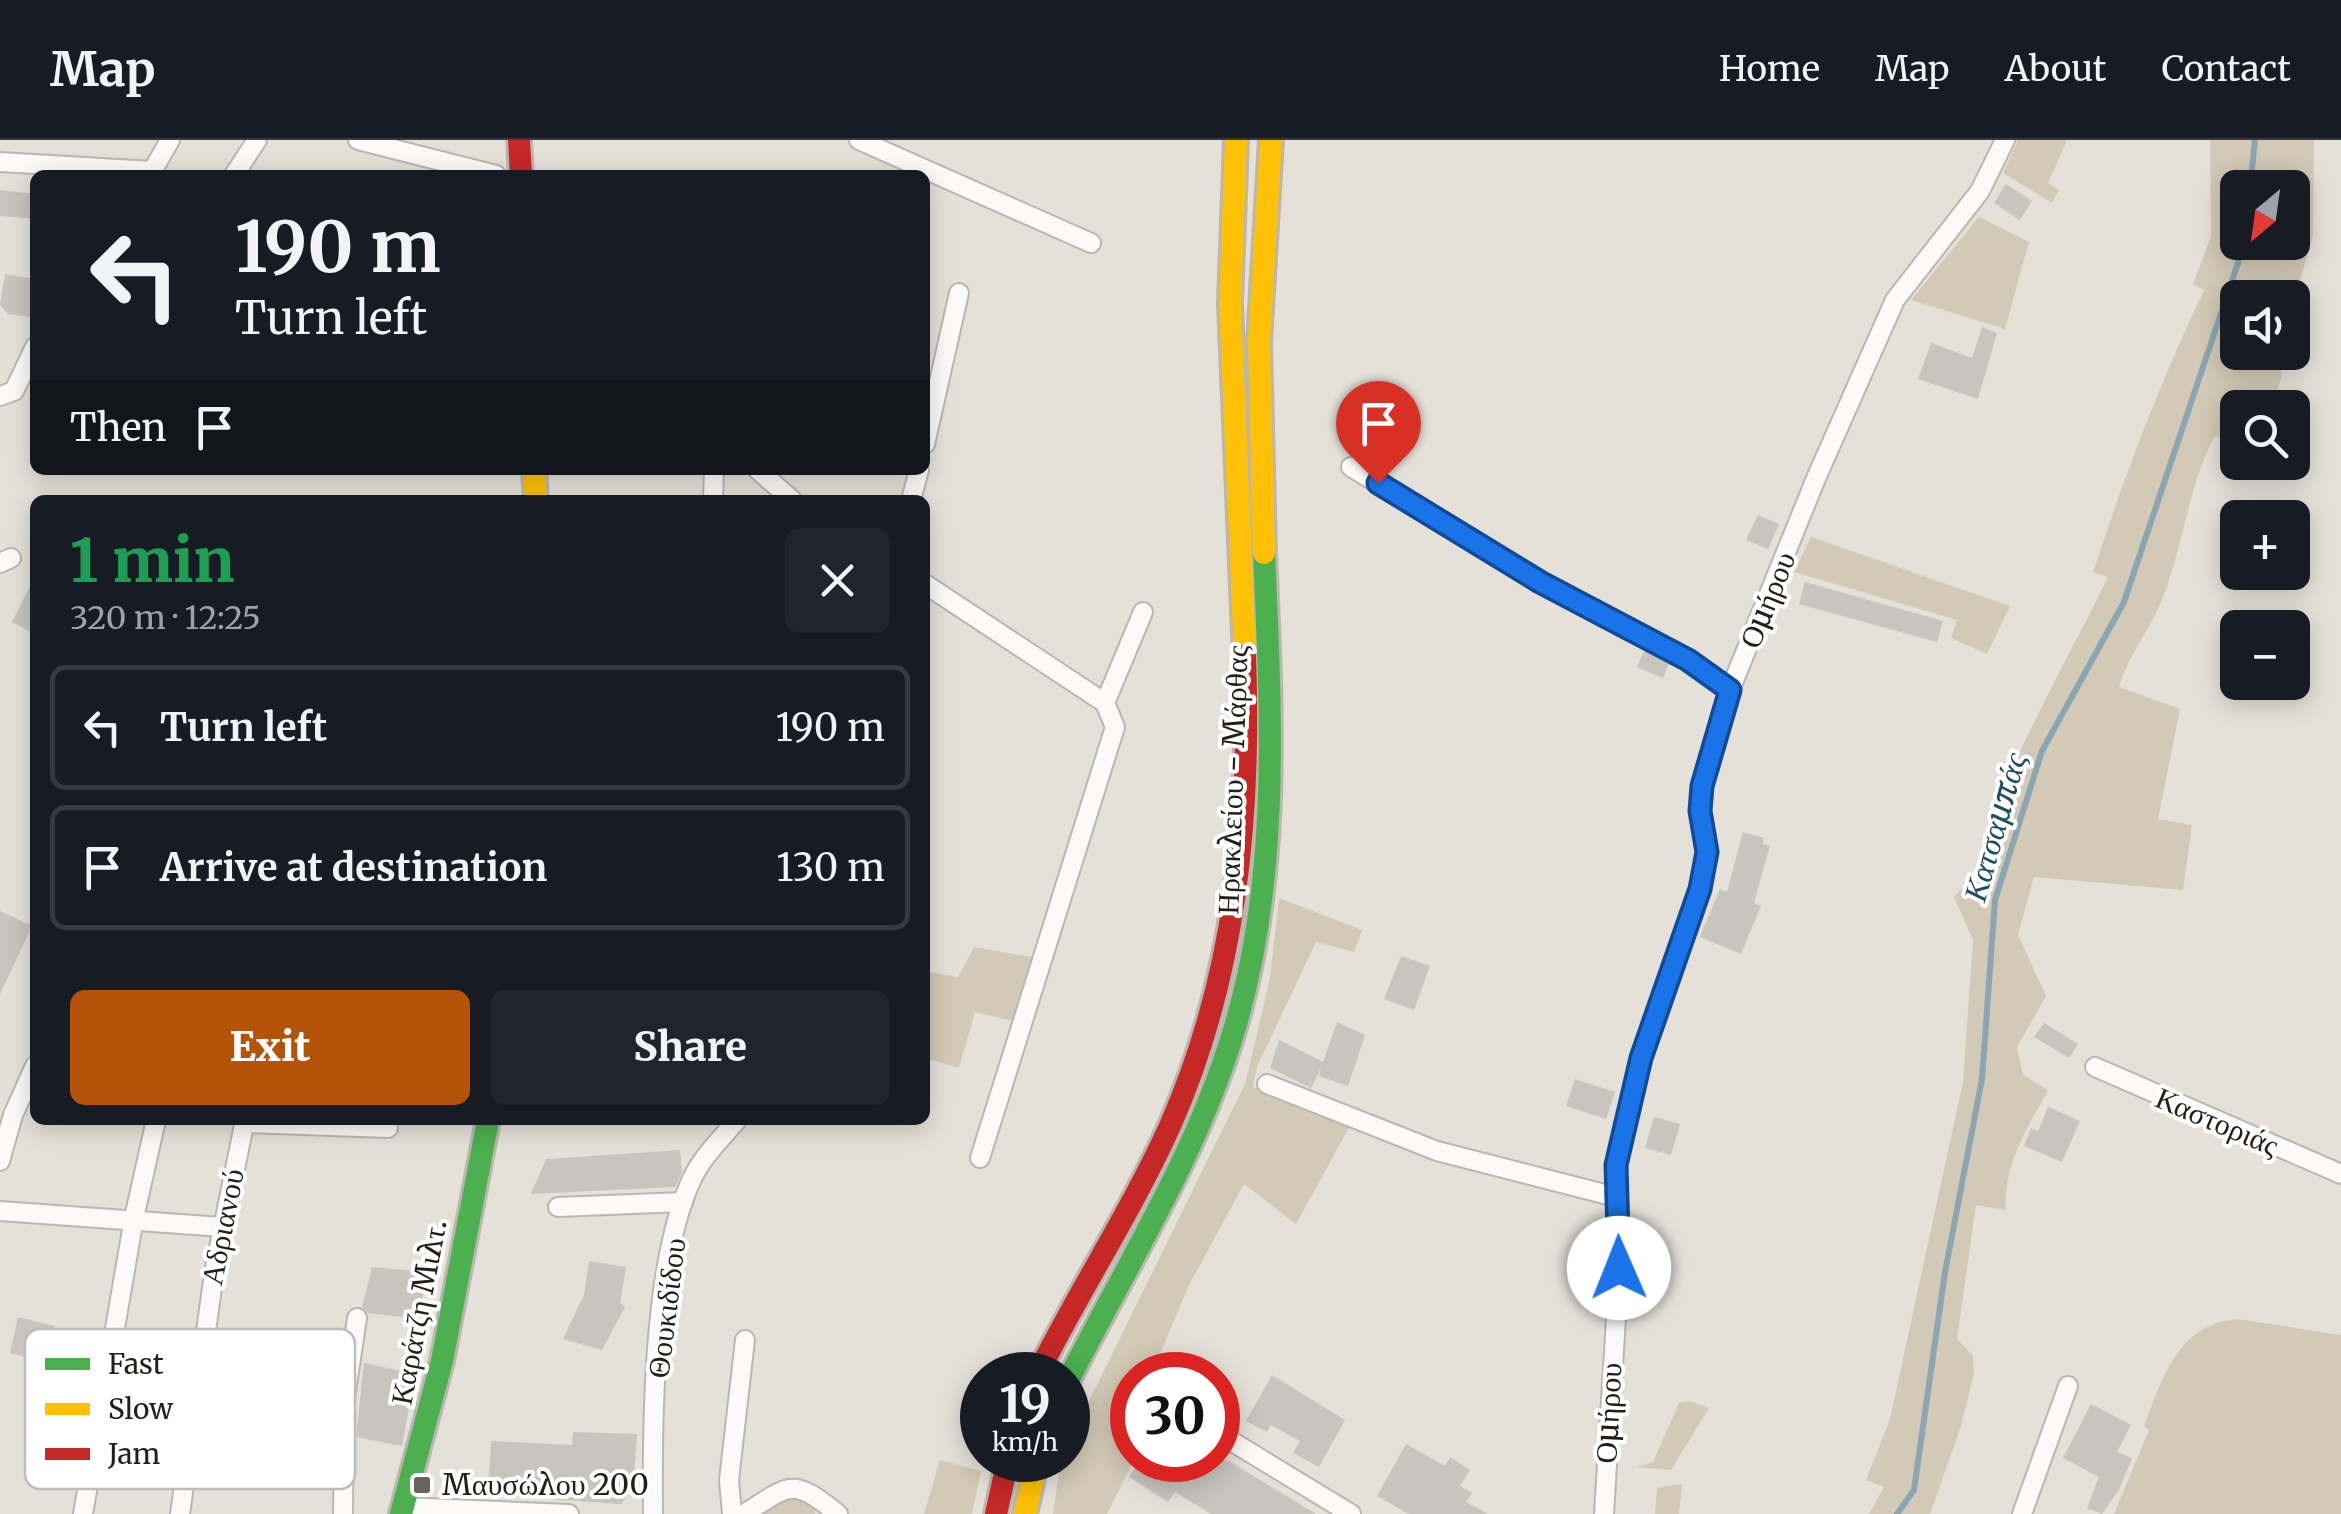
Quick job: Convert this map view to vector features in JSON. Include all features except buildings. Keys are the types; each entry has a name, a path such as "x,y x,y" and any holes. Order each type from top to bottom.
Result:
{"main road":[{"path":"520,140 521,170"},
{"name":"Ηρακλείου - Μάρθας","path":"1049,1352 1154,1159 1188,1077 1223,958 1240,858 1244,660 1229,304 1230,201 1236,140"},
{"name":"Ηρακλείου - Μάρθας","path":"1084,1352 1181,1172 1226,1058 1259,920 1267,846 1272,690 1257,310 1271,140"},
{"name":"Καράτζη Μιλτ.","path":"402,1511 442,1361 487,1125"},
{"path":"996,1514 1003,1482"},
{"path":"1025,1514 1032,1482"}],"street":[{"path":"153,170 170,140"},
{"path":"237,170 257,140"},
{"path":"358,140 476,170"},
{"path":"859,140 927,170"},
{"name":"Ομήρου","path":"1604,1514 1619,1268 1616,1165 1641,1058 1703,877 1707,852 1700,811 1702,786 1730,690 1817,476 1896,300 1961,220 2005,140"},
{"path":"0,162 110,170"},
{"path":"930,172 1091,243"},
{"path":"930,422 959,292"},
{"path":"0,396 14,391 30,357"},
{"path":"1352,467 1557,592 1688,660 1730,690"},
{"path":"764,475 786,495"},
{"path":"930,587 1105,703 1114,720 1112,744 980,1158"},
{"path":"1105,703 1143,612"},
{"name":"Καστοριάς","path":"2095,1066 2341,1174"},
{"path":"0,1161 13,1114 30,1077"},
{"path":"1267,1084 1437,1151 1616,1198"},
{"path":"115,1329 155,1125"},
{"name":"Αδριανού","path":"207,1329 222,1227 244,1125"},
{"path":"327,1125 388,1128"},
{"name":"Θουκιδίδου","path":"654,1514 662,1321 683,1202 693,1176 733,1125"},
{"path":"558,1207 683,1202"},
{"path":"0,1210 222,1227"},
{"path":"355,1332 357,1318"},
{"path":"732,1514 730,1480 745,1340"},
{"path":"2022,1514 2068,1386"},
{"path":"1240,1446 1351,1514"},
{"path":"744,1514 779,1490 795,1486 809,1490 838,1514"},
{"path":"83,1514 87,1489"},
{"name":"Αδριανού","path":"180,1514 184,1489"},
{"path":"343,1489 343,1514"},
{"path":"402,1511 569,1514"}],"shaded area":[{"path":"2018,140 2067,140 2048,183 2059,190 2052,203 2003,173"},
{"path":"2210,140 2314,140 2310,246 2310,170 2220,170 2220,260 2306,260 2300,280 2220,280 2220,370 2281,370 2282,375 2277,390 2220,390 2220,437 2214,437 2198,475 2164,595 2119,687 2180,709 2158,819 2192,825 2183,890 2034,877 2018,935 2046,996 2017,1047 2023,1075 2048,1090 2012,1163 2006,1210 1976,1205 1957,1339 1973,1356 1974,1374 1960,1429 1930,1514 1869,1514 1884,1487 1866,1480 1890,1419 1963,1082 1973,940 1954,897 1976,869 2011,772 2108,577 2093,572 2144,429 2204,290 2193,284 2211,236"},
{"path":"1979,217 2029,242 2005,329 1911,300"},
{"path":"1811,537 2010,606 1987,654 1951,638 1957,620 1794,572"},
{"path":"1279,898 1362,930 1354,952 1316,942 1257,1067 1253,1087 1350,1126 1296,1224 1244,1184 1188,1287 1161,1352 1113,1352 1245,1084 1270,978"},
{"path":"974,947 1037,958 1017,1022 975,1012 959,1068 930,1059 930,972 958,977"},
{"path":"2237,1319 2341,1335 2341,1514 2114,1514 2149,1430 2144,1426 2175,1356 2200,1331"},
{"path":"1110,1358 1110,1482 1123,1482 1107,1514 1053,1514 1058,1482 1090,1482 1090,1399"},
{"path":"1689,1401 1709,1408 1671,1470 1636,1467 1653,1462 1679,1403"},
{"path":"940,1460 960,1465 960,1482 979,1482 972,1514 924,1514"},
{"path":"1682,1484 1679,1514 1655,1514 1657,1488"},
{"path":"791,1492 816,1504 815,1514 765,1514 762,1508"}],"waterway":[{"name":"Κατσαμπάς","path":"2252,170 2255,140"},
{"name":"Κατσαμπάς","path":"1897,1514 1914,1490 1945,1272 1982,1079 1995,900 2042,751 2124,602 2239,260"}],"traffic: fast":[{"path":"1083,1352 1198,1126 1232,1037 1248,978 1266,858 1269,797 1264,553"},
{"path":"401,1514 442,1361 487,1125"}],"traffic: slow":[{"path":"1236,140 1230,304 1245,656"},
{"path":"1264,553 1259,342 1271,140"},
{"path":"534,475 536,495"},
{"path":"1025,1514 1032,1482"}],"traffic: jam":[{"path":"519,140 521,170"},
{"path":"1049,1352 1155,1158 1192,1070 1210,1012 1224,954 1241,836 1245,656"},
{"path":"996,1514 1003,1482"}],"place":[{"name":"Μαυσώλου 200","path":"422,1485"}],"route":[{"path":"1378,483 1540,582 1668,648 1730,690 1702,786 1700,811 1707,852 1700,889 1641,1058 1616,1165 1619,1268"}]}
